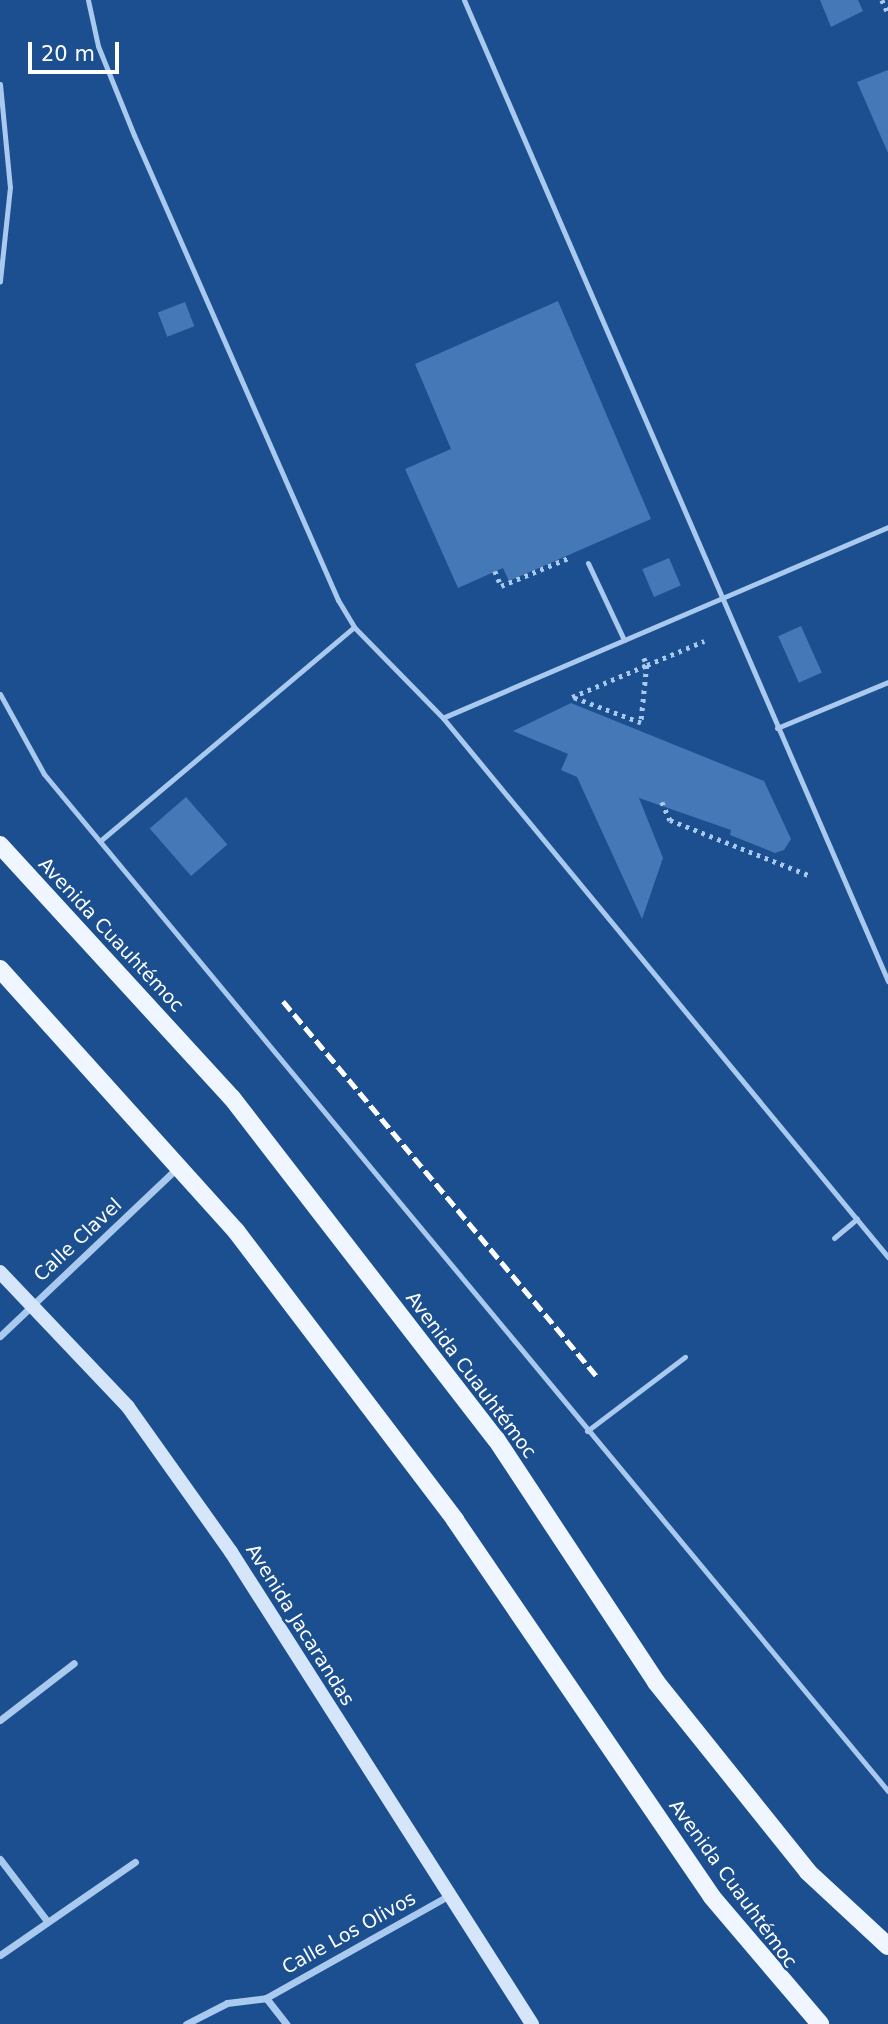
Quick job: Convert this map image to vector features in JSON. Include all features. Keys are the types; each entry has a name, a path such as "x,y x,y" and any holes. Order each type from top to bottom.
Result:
{"main road":[{"name":"Avenida Cuauhtémoc","path":"0,845 232,1098 496,1439 656,1682 808,1871 888,1946"},
{"name":"Avenida Cuauhtémoc","path":"0,970 236,1231 455,1521 712,1897 820,2024"},
{"name":"Avenida Jacarandas","path":"0,1272 30,1307 128,1407 232,1552 448,1896 532,2024"}],"street":[{"name":"Calle Clavel","path":"0,1336 177,1167"},
{"path":"0,1720 74,1663"},
{"path":"0,1859 47,1922"},
{"path":"0,1955 135,1861"},
{"name":"Calle Los Olivos","path":"266,1998 448,1896"},
{"path":"186,2024 227,2003 266,1998 286,2024"}],"lane":[{"path":"88,0 98,46 207,310 354,627 443,718 888,1256"},
{"path":"464,0 720,599 888,981"},
{"path":"0,84 10,187 0,281"},
{"path":"443,718 888,527"},
{"path":"588,563 624,640"},
{"path":"100,841 354,627"},
{"path":"777,728 888,682"},
{"path":"0,694 44,774 888,1791"},
{"path":"834,1238 857,1219"},
{"path":"587,1431 685,1357"}],"path":[{"path":"882,0 888,13"},
{"path":"495,571 501,586 579,553"},
{"path":"644,658 647,665 641,723 572,697 635,670 647,665 704,641"},
{"path":"662,803 670,820 811,876"}],"building":[{"path":"820,0 858,0 863,11 831,27"},
{"path":"888,70 888,153 857,82"},
{"path":"558,301 651,519 509,581 503,568 458,588 405,469 451,449 415,364"},
{"path":"185,302 194,326 167,337 158,312"},
{"path":"669,558 681,586 654,597 642,569"},
{"path":"801,626 822,673 799,683 778,636"},
{"path":"571,703 764,781 791,839 784,850 775,853 730,835 731,830 639,798 663,858 642,919 577,777 561,770 568,754 513,731"},
{"path":"186,797 227,845 191,876 150,828"}],"railway":[{"path":"283,1001 596,1375"}]}
